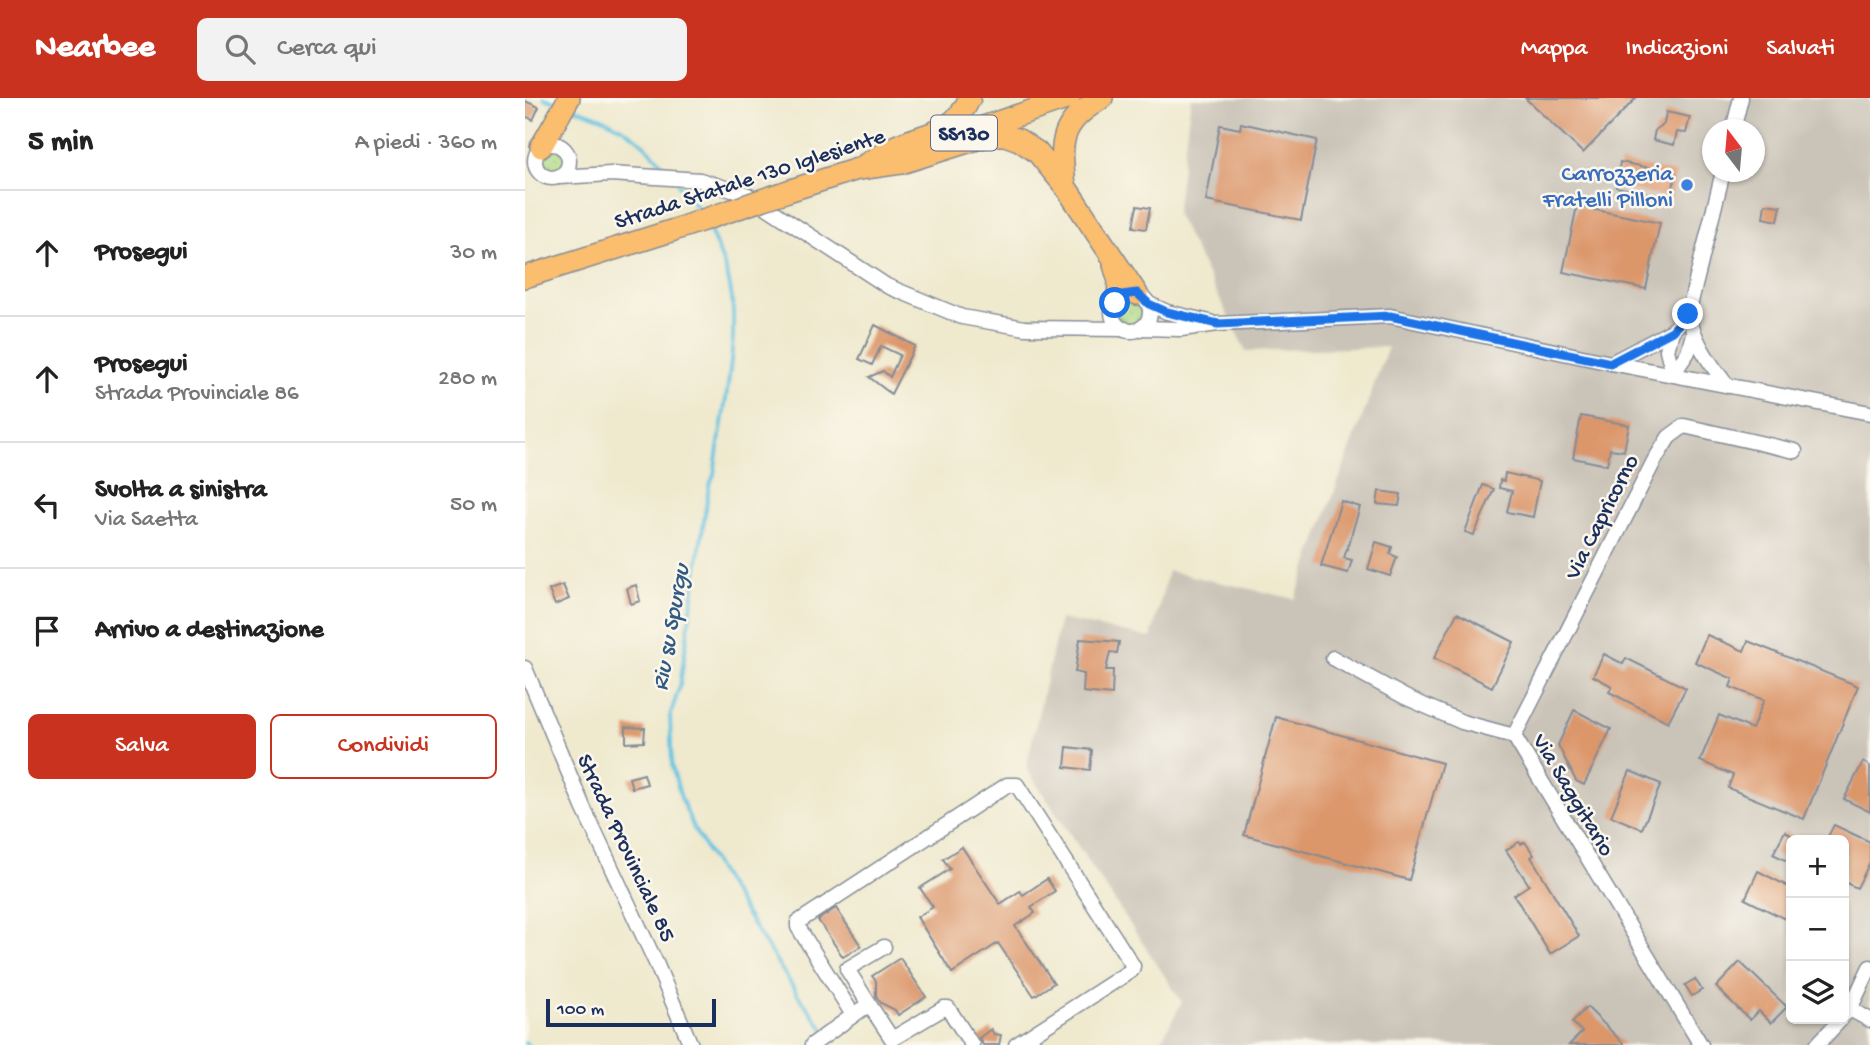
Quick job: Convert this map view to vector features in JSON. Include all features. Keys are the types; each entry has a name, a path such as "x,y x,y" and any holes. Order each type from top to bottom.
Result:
{"highway":[{"path":"859,169 895,147 950,125 964,109 969,98"},
{"name":"Strada Statale 130 Iglesiente","path":"525,277 1069,98"},
{"path":"1065,186 1062,141 1072,121 1102,98"},
{"path":"547,152 564,107"},
{"path":"859,169 901,163 990,135 1005,135 1029,145 1065,186 1112,260 1129,301"}],"street":[{"path":"1736,119 1741,98"},
{"path":"552,177 536,169 534,158 547,152 611,174"},
{"path":"547,152 567,170 552,177"},
{"path":"525,179 611,174 700,180 748,195 887,286 962,317 1025,328 1181,329 1218,324 1390,316 1611,363 1870,412"},
{"path":"1721,182 1688,314 1701,351 1726,384"},
{"path":"1074,329 1129,301 1218,324"},
{"path":"1129,301 1148,320 1141,328"},
{"path":"1125,329 1115,321 1129,301"},
{"path":"1611,363 1672,331 1688,314"},
{"path":"1672,331 1667,350 1673,374"},
{"path":"1673,374 1688,352 1693,334"},
{"name":"Via Capricorno","path":"1514,736 1632,500 1669,437 1685,426 1795,451"},
{"name":"Via Saggitario","path":"1333,658 1405,697 1462,722 1514,736 1701,1045"},
{"name":"Strada Provinciale 85","path":"525,668 583,807 691,1045"},
{"path":"853,1015 797,922 984,800 1013,784 1017,785 1025,797 1133,966 1132,970 1016,1045"},
{"path":"884,947 847,969 893,1040 948,1008 972,1045"},
{"path":"1849,1006 1870,967"},
{"path":"815,1043 869,1004"},
{"path":"1849,1015 1870,1020"},
{"path":"1817,1045 1836,1024"}],"shaded area":[{"path":"1191,98 1870,98 1870,1045 1159,1045 1182,1002 1026,768 1060,619 1151,638 1168,571 1295,599 1388,347 1246,351 1176,213"}],"green space":[{"path":"552,148 562,152 566,162 562,172 552,176 542,172 538,162 542,152"},
{"path":"1132,298 1142,302 1146,312 1142,322 1132,326 1122,322 1118,312 1122,302"}],"building":[{"path":"1525,98 1636,98 1583,153"},
{"path":"525,101 539,107 533,120 525,116"},
{"path":"1666,112 1690,117 1686,133 1677,132 1674,145 1653,140 1655,130 1664,124"},
{"path":"1241,123 1317,140 1301,220 1206,201 1220,125 1240,129"},
{"path":"1620,162 1676,173 1671,198 1616,187"},
{"path":"1765,204 1781,206 1778,221 1763,218"},
{"path":"1137,206 1150,208 1146,229 1133,227"},
{"path":"1577,206 1660,223 1646,289 1563,272"},
{"path":"875,325 915,346 891,394 869,377 883,371 890,377 900,355 881,346 872,365 859,359"},
{"path":"1581,416 1629,425 1624,451 1610,449 1607,465 1573,458"},
{"path":"1505,473 1540,481 1533,517 1507,512 1512,491 1499,488"},
{"path":"1483,485 1494,489 1474,535 1465,532"},
{"path":"1379,491 1401,494 1399,506 1377,504"},
{"path":"1341,501 1360,507 1344,558 1352,560 1348,573 1321,566"},
{"path":"1376,542 1392,547 1390,554 1397,557 1390,576 1368,569"},
{"path":"563,585 569,599 555,605 549,590"},
{"path":"636,585 640,601 631,604 627,588"},
{"path":"1457,613 1514,642 1492,687 1434,658"},
{"path":"1707,635 1744,651 1748,641 1858,686 1804,819 1728,788 1733,775 1700,761 1719,715 1752,729 1764,700 1730,687 1733,679 1695,662"},
{"path":"1080,639 1119,642 1117,653 1110,652 1106,670 1113,670 1112,695 1083,692 1084,674 1075,672"},
{"path":"1604,654 1623,664 1626,658 1686,688 1668,722 1609,692 1612,686 1593,676"},
{"path":"1574,710 1611,729 1584,785 1576,781 1558,745"},
{"path":"1276,717 1442,763 1409,880 1244,835"},
{"path":"626,727 645,728 644,742 626,743"},
{"path":"1067,747 1092,750 1090,770 1065,767"},
{"path":"1863,762 1870,766 1870,812 1844,799"},
{"path":"1630,771 1661,784 1642,829 1611,816"},
{"path":"644,774 647,784 632,788 629,778"},
{"path":"1834,825 1870,842 1870,862 1857,888 1849,884 1849,835 1829,835"},
{"path":"1785,831 1791,835 1786,835 1786,860 1773,854"},
{"path":"1519,842 1525,842 1534,855 1531,857 1579,936 1550,954 1514,895 1529,885 1506,850"},
{"path":"962,847 1000,904 1020,891 1023,895 1047,879 1055,891 1031,907 1035,913 1015,926 1054,983 1034,996 998,943 952,973 917,917 933,907 920,888 950,869 943,859"},
{"path":"1758,871 1786,885 1786,920 1745,899"},
{"path":"836,908 861,946 843,957 818,920"},
{"path":"900,958 926,997 898,1015 876,996 876,981 872,976"},
{"path":"1740,962 1786,1008 1771,1023 1759,1011 1750,1020 1716,987"},
{"path":"1695,979 1702,990 1692,996 1685,985"},
{"path":"1587,1007 1625,1045 1569,1045 1582,1032 1572,1022"},
{"path":"991,1029 994,1034 1001,1035 999,1045 983,1045 979,1038"}],"waterway":[{"name":"Riu su Spurgu","path":"544,98 556,102"},
{"name":"Riu su Spurgu","path":"573,108 600,117 635,136 664,166"},
{"name":"Riu su Spurgu","path":"678,184 701,213"},
{"name":"Riu su Spurgu","path":"708,226 730,287 733,308 732,355 714,475 709,486 680,685 670,716 672,766 694,829 798,995 826,1032"}],"place":[{"name":"Carrozzeria Fratelli Pilloni","path":"1687,185"}],"route":[{"path":"1115,303 1122,295 1137,293 1149,304 1167,312 1218,324 1390,316 1611,363 1672,331 1688,314"}]}
